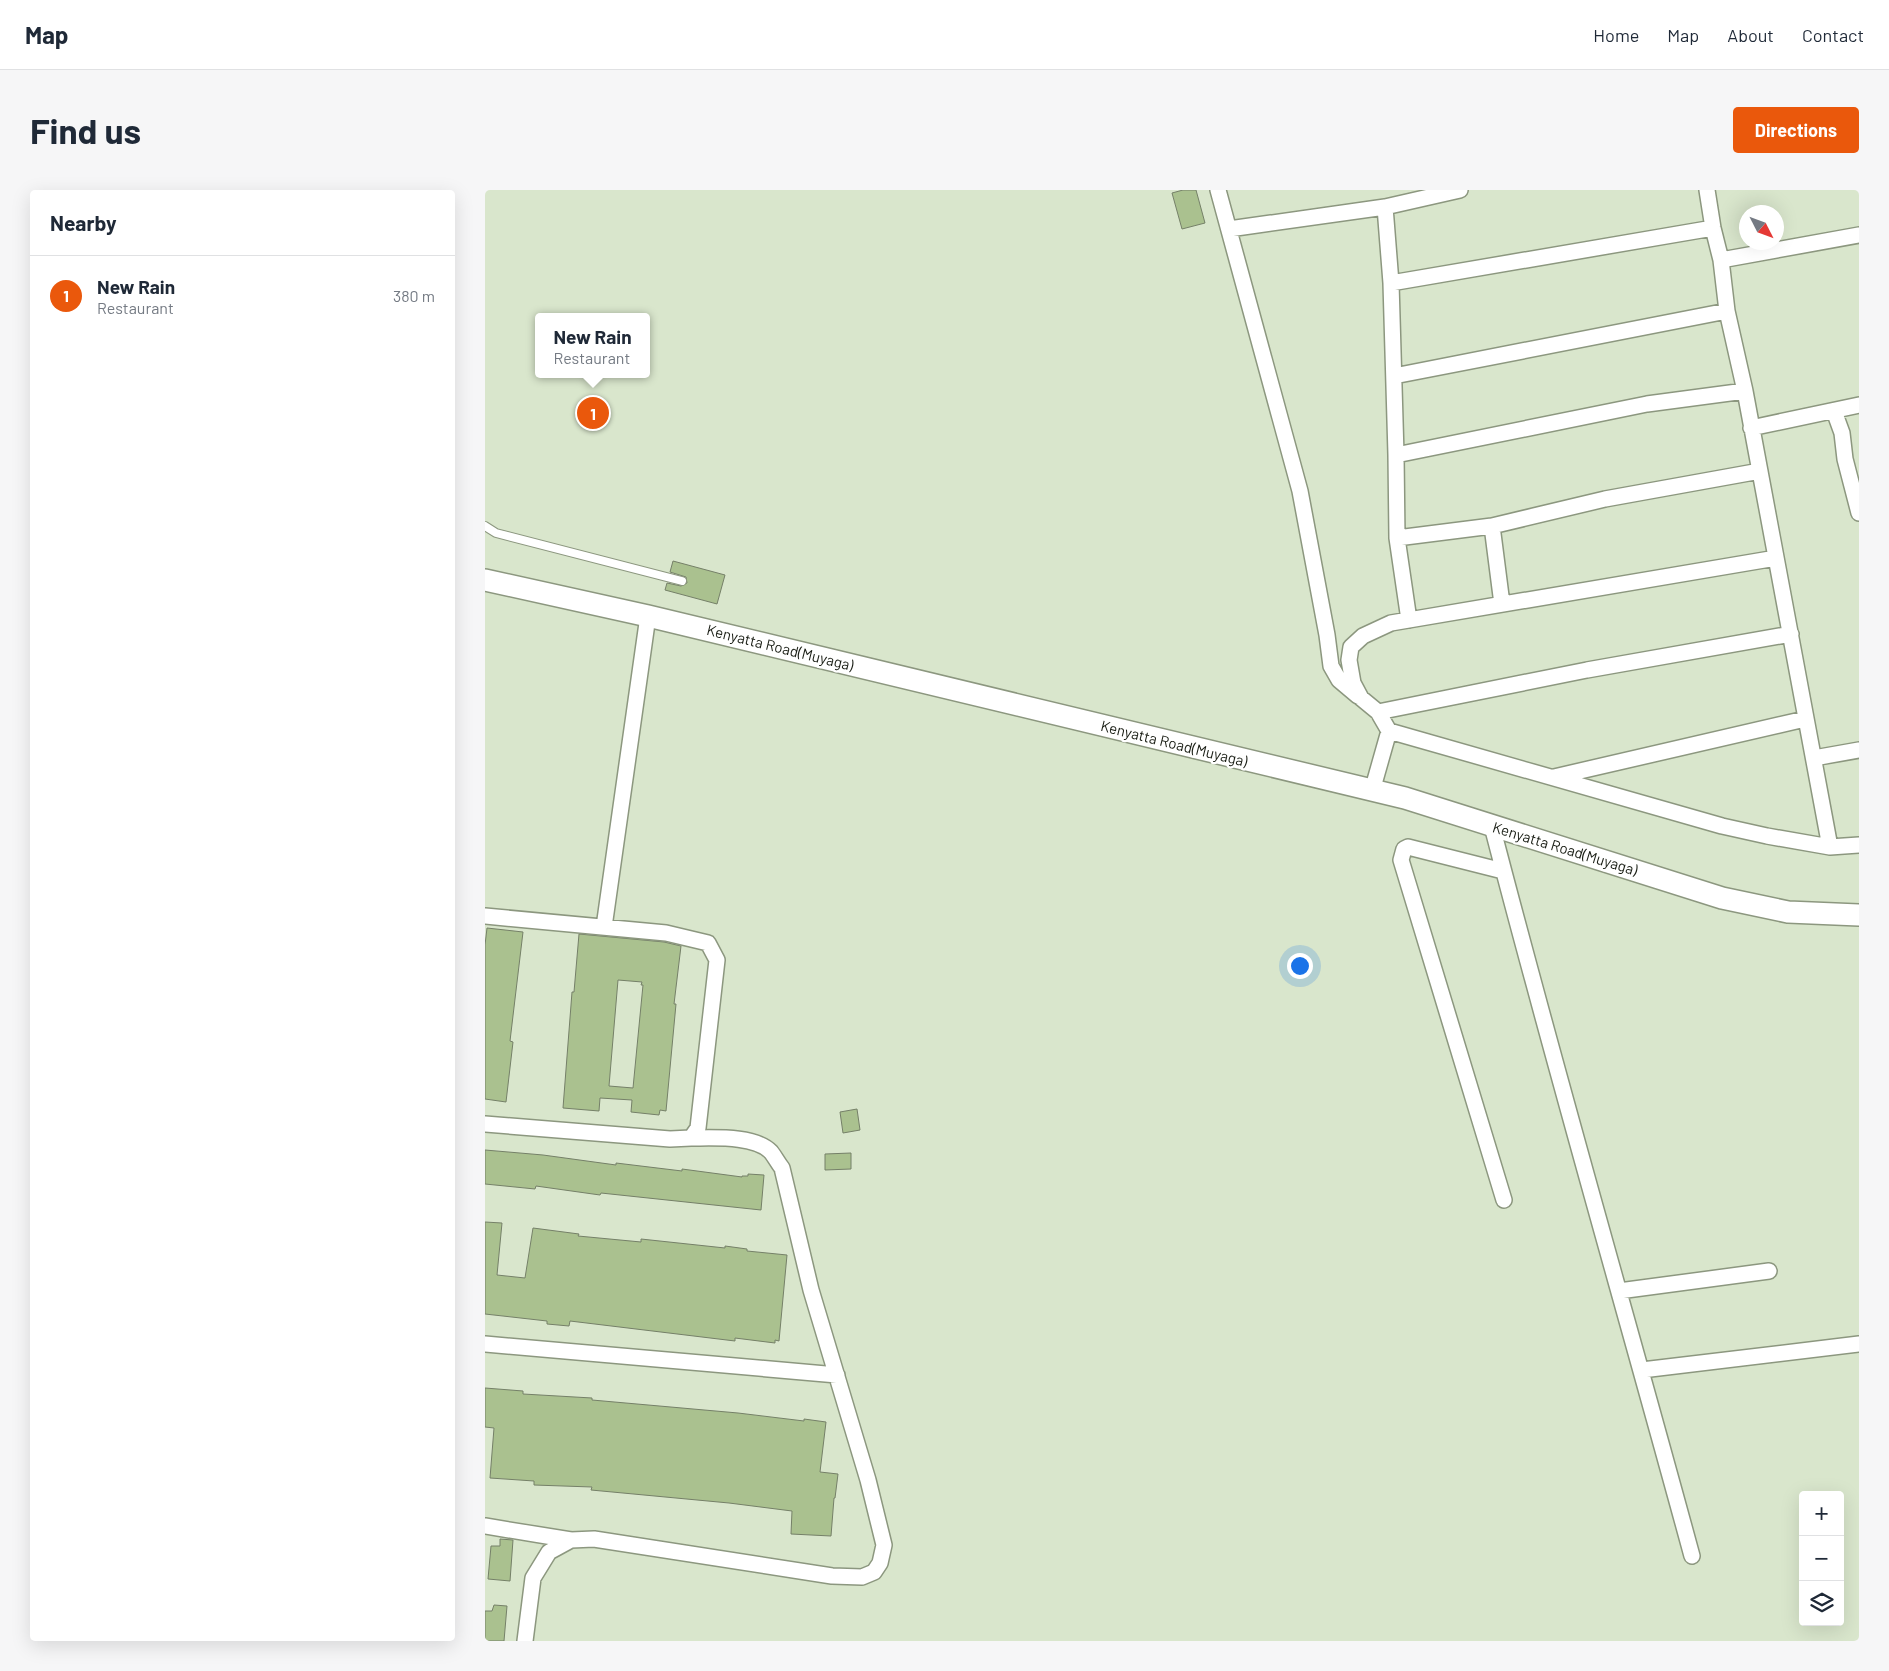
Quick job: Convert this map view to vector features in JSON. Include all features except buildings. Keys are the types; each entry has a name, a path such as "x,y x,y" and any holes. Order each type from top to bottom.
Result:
{"main road":[{"name":"Kenyatta Road(Muyaga)","path":"485,580 648,616 1405,798 1723,898 1788,912 1859,915"}],"street":[{"path":"1218,190 1300,491 1331,666 1339,680 1378,712 1389,731 1722,826 1830,847 1859,845"},
{"path":"1229,229 1385,207 1460,190"},
{"path":"1707,190 1713,228 1721,260 1727,311 1745,391 1830,847"},
{"path":"1385,207 1391,283 1397,455 1397,538 1409,620"},
{"path":"1391,283 1713,228"},
{"path":"1721,260 1859,235"},
{"path":"1394,376 1727,311"},
{"path":"1397,455 1647,404 1745,391"},
{"path":"1751,428 1859,406"},
{"path":"1834,411 1841,433 1845,459 1859,513"},
{"path":"1397,538 1493,526 1605,499 1760,472"},
{"path":"1493,526 1502,604"},
{"path":"1361,698 1353,683 1349,660 1351,647 1363,636 1391,623 1776,558"},
{"path":"604,927 648,616"},
{"path":"1378,712 1587,670 1791,634"},
{"path":"1551,778 1805,719"},
{"path":"1371,791 1389,731"},
{"path":"1814,758 1859,750"},
{"path":"1492,826 1541,1014 1642,1370 1692,1556"},
{"path":"1503,871 1408,847 1404,849 1402,854 1404,870 1504,1200"},
{"path":"485,916 666,933 708,942 717,960 698,1128 691,1138"},
{"path":"485,1124 670,1139 722,1138 755,1142 770,1151 782,1168 811,1290 868,1480 884,1546 880,1563 874,1572 862,1577 832,1576 594,1539 571,1540 485,1526"},
{"path":"1619,1291 1769,1271"},
{"path":"485,1344 837,1376"},
{"path":"1642,1370 1859,1344"},
{"path":"525,1641 533,1578 549,1552 571,1540"}],"lane":[{"path":"485,526 496,533 682,581"}],"place":[{"name":"New Rain","path":"593,413"}]}
